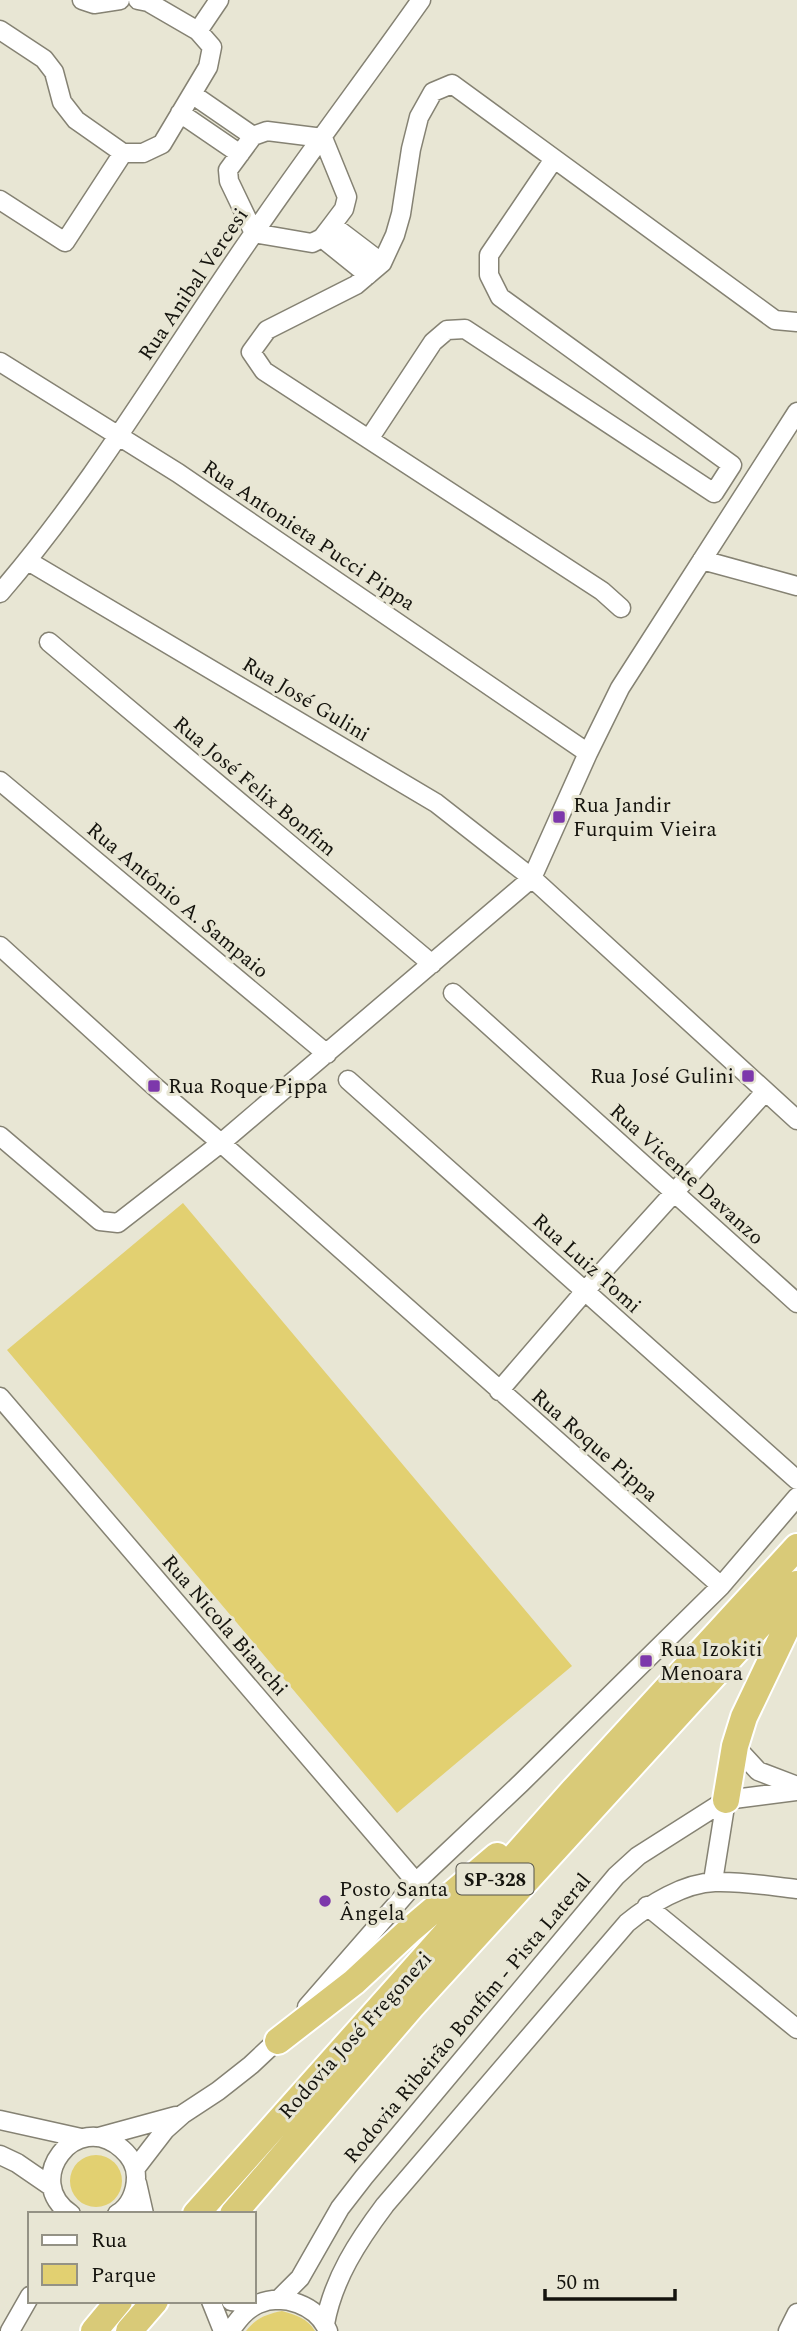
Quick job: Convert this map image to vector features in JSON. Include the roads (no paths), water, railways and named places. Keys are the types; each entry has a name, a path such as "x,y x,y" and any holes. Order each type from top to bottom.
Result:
{"highway":[{"name":"Rodovia José Fregonezi","path":"199,2212 573,1791 797,1547"},
{"name":"Rodovia José Fregonezi","path":"235,2212 411,2007 797,1584"},
{"path":"726,1800 735,1746 744,1717 797,1606"},
{"path":"278,2041 354,1982 411,1929 573,1791"},
{"path":"94,2331 117,2303"},
{"path":"129,2331 154,2303"}],"street":[{"path":"82,0 94,4 120,0"},
{"path":"0,30 44,59 54,72 62,102 76,120 123,153 143,153 162,144 208,67 212,47 198,30 148,2 138,0"},
{"path":"198,30 219,0"},
{"name":"Rua Anibal Vercesi","path":"0,593 28,561 118,436 254,233 421,0"},
{"path":"621,608 603,591 264,371 251,352 267,330 356,285 382,262 395,235 401,214 419,117 433,92 452,84 775,320 797,322"},
{"path":"192,94 253,136"},
{"path":"180,113 240,154"},
{"path":"267,131 323,138 347,197 344,209 327,232 312,243 254,233 229,181 229,170 253,136 267,131"},
{"path":"0,200 65,242 123,153"},
{"path":"369,439 433,342 447,330 465,329 714,494 732,465 500,297 489,275 489,255 554,159"},
{"path":"327,232 382,262"},
{"path":"327,232 368,275"},
{"name":"Rua Antonieta Pucci Pippa","path":"0,362 178,473 588,752"},
{"path":"0,1136 100,1221 118,1223 221,1143 532,878 588,752 620,688 797,412"},
{"path":"702,560 797,586"},
{"name":"Rua José Gulini","path":"28,561 436,803 532,878 797,1120"},
{"name":"Rua José Felix Bonfim","path":"49,642 432,964"},
{"name":"Rua Antônio A. Sampaio","path":"0,781 327,1054"},
{"name":"Rua Roque Pippa","path":"0,946 154,1086 721,1586"},
{"name":"Rua Vicente Davanzo","path":"453,993 797,1303"},
{"name":"Rua Luiz Tomi","path":"348,1080 797,1480"},
{"path":"499,1391 673,1192 765,1092"},
{"name":"Rua Nicola Bianchi","path":"0,1398 416,1882"},
{"path":"119,2212 133,2197 136,2175 165,2130 183,2114 218,2091 278,2041 416,1882 522,1783 721,1586 797,1497"},
{"path":"735,1746 758,1771 797,1786"},
{"path":"713,1881 726,1800 797,1791"},
{"name":"Rodovia Ribeirão Bonfim - Pista Lateral","path":"278,2300 300,2278 340,2208 364,2176 597,1897 638,1856 726,1800"},
{"path":"326,2328 329,2302 350,2256 385,2205 627,1923 647,1906 677,1892 713,1881 797,1889"},
{"path":"647,1906 797,2029"},
{"path":"48,2212 53,2191 51,2171 57,2157 68,2145 183,2114"},
{"path":"0,2120 115,2142 128,2154 136,2175 144,2212"},
{"path":"0,2155 17,2163 53,2191 68,2212"},
{"path":"10,2331 28,2300"},
{"path":"249,2303 278,2300 296,2302 312,2311 326,2328"},
{"path":"212,2303 223,2331"},
{"path":"230,2331 241,2315 258,2304"},
{"path":"788,2331 797,2313"}],"place":[{"name":"Rua Jandir Furquim Vieira","path":"559,817"},
{"name":"Rua José Gulini","path":"748,1076"},
{"name":"Rua Roque Pippa","path":"154,1086"},
{"name":"Rua Izokiti Menoara","path":"646,1661"},
{"name":"Posto Santa Ângela","path":"325,1901"}]}
